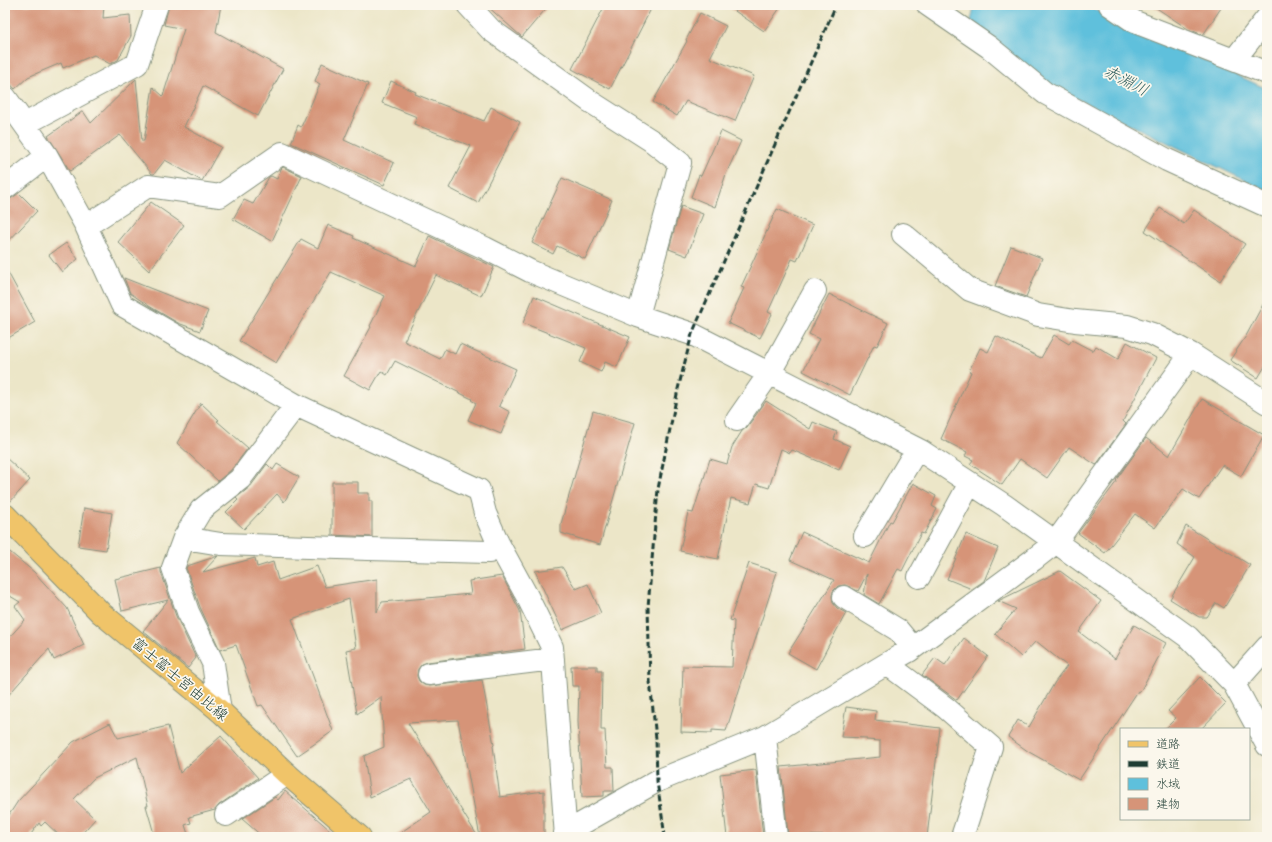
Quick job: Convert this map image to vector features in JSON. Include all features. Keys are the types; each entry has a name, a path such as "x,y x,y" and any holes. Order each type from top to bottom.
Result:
{"main road":[{"name":"富士富士宮由比線","path":"5,515 101,613 220,711 288,774 360,837"}],"street":[{"path":"25,124 137,64 157,5"},
{"path":"468,5 492,30 591,102 652,141 680,163 638,316"},
{"path":"928,5 988,47 1045,93 1168,160 1267,206"},
{"path":"1110,5 1135,22 1267,73"},
{"path":"1234,60 1267,18"},
{"path":"5,97 47,156 86,226 122,305 296,405 479,490 485,513 498,543 528,598 552,647 565,835 657,781 765,737 913,648 1033,560 1056,542 1191,354"},
{"path":"86,226 148,186 220,196 282,154 485,248 530,271 638,316 692,334 917,449 1004,505 1056,542 1188,637 1234,684 1267,746"},
{"path":"5,188 47,156"},
{"path":"903,234 970,290 1038,315 1075,322 1127,326 1152,334 1191,354 1267,403"},
{"path":"737,420 769,374 815,291"},
{"path":"220,711 213,663 188,612 173,568 184,538 201,510 240,479 296,405"},
{"path":"865,536 917,449"},
{"path":"919,578 970,483"},
{"path":"184,538 221,544 489,552 498,543"},
{"path":"844,597 898,630 913,648"},
{"path":"1234,684 1267,647"},
{"path":"429,674 553,658"},
{"path":"887,664 946,708 991,748 962,837"},
{"path":"765,737 776,837"},
{"path":"226,815 288,774"}],"water":[{"name":"赤淵川","path":"972,5 1085,5 1267,89 1267,191 1028,75 971,21 974,7"}],"building":[{"path":"5,5 104,5 103,18 130,15 131,36 118,60 110,64 94,55 63,68 61,63 28,77 15,89 5,78"},
{"path":"169,5 221,5 216,32 283,69 258,116 203,86 184,127 221,147 202,181 165,160 154,174 152,174 120,135 70,171 48,136 83,111 91,123 136,79 142,141 144,141 153,87 163,96 184,29 164,25"},
{"path":"486,5 549,5 522,37"},
{"path":"605,5 653,5 610,89 572,69"},
{"path":"726,5 782,5 764,31"},
{"path":"1152,5 1223,5 1203,35 1188,29"},
{"path":"700,13 726,26 710,58 754,76 735,121 686,101 677,116 653,102 687,41 686,40"},
{"path":"322,63 368,84 344,140 394,163 384,185 291,143 298,125 301,127 320,84 315,81"},
{"path":"391,81 416,92 415,94 484,121 491,107 520,122 478,203 449,188 471,146 414,124 417,117 382,103"},
{"path":"721,131 741,141 726,174 715,207 691,197 699,175 701,176"},
{"path":"283,167 302,176 272,241 233,219 244,200 253,204 269,177 271,176 277,179"},
{"path":"562,178 612,200 585,259 557,246 553,254 532,243"},
{"path":"19,193 37,211 5,245 5,200 12,198"},
{"path":"151,202 184,225 149,271 118,242"},
{"path":"681,206 703,214 687,256 669,249"},
{"path":"1160,208 1184,224 1194,210 1245,244 1220,281 1145,231"},
{"path":"777,209 813,225 797,261 792,259 768,312 772,314 760,338 728,323 744,288 741,287"},
{"path":"328,225 354,236 353,238 416,266 429,236 494,267 481,296 436,275 404,341 440,359 445,349 455,354 460,344 516,369 499,406 510,412 501,434 468,420 476,403 471,400 472,399 395,361 387,375 381,371 370,390 344,376 371,327 370,326 385,296 331,272 276,363 239,341 301,239 318,248"},
{"path":"66,243 78,259 62,272 49,255"},
{"path":"1011,246 1042,258 1026,297 995,286"},
{"path":"5,267 35,322 5,340"},
{"path":"124,278 208,311 200,331 178,323 130,293"},
{"path":"829,294 888,323 877,346 874,345 850,395 803,371 819,339 809,334"},
{"path":"534,296 630,337 617,367 605,362 601,372 580,362 586,348 523,323"},
{"path":"1267,297 1267,363 1258,378 1230,360 1246,336"},
{"path":"1054,335 1069,344 1072,340 1093,351 1096,346 1118,359 1127,342 1156,358 1123,421 1126,424 1096,465 1069,447 1047,478 1020,459 1002,485 970,464 973,460 965,456 967,452 941,439 980,348 988,352 996,336 1041,358"},
{"path":"1202,399 1264,435 1241,476 1222,465 1199,499 1183,489 1155,528 1135,514 1105,553 1078,533 1117,481 1116,480 1146,438 1169,456"},
{"path":"766,401 810,429 813,422 837,432 834,439 850,446 839,470 792,450 790,453 781,449 769,488 756,484 750,503 731,498 718,559 680,551 688,512 693,513 710,459 727,464 732,447 742,431 747,427"},
{"path":"201,403 219,420 217,421 248,448 231,470 218,481 177,443"},
{"path":"593,411 635,423 600,545 561,533 561,524"},
{"path":"5,457 30,480 9,503 5,503"},
{"path":"267,464 273,470 277,464 299,477 284,502 277,494 244,529 226,512 238,500 236,498 250,487"},
{"path":"332,482 358,482 358,493 369,493 369,501 372,501 372,537 332,535"},
{"path":"913,483 936,496 932,506 937,509 924,534 921,533 902,571 898,569 879,604 864,595 867,574 858,591 845,585 838,586 833,591 833,603 837,608 846,613 816,669 788,653 834,580 790,560 802,532 869,563 890,521 892,522"},
{"path":"84,508 112,513 106,550 78,546"},
{"path":"1186,526 1250,565 1224,608 1216,603 1207,617 1199,617 1170,599 1195,557 1177,544"},
{"path":"966,534 998,548 984,581 972,589 947,579"},
{"path":"5,548 34,572 67,608 84,645 54,660 49,649 5,699 5,642 25,620 15,606 20,602 5,593"},
{"path":"218,556 203,572 255,558 257,567 273,562 278,580 317,566 325,587 377,579 377,612 382,602 471,594 469,581 502,576 520,611 525,649 428,662 422,664 418,669 417,676 419,681 424,685 430,686 482,680 494,745 500,797 544,791 544,837 480,837 458,720 408,723 478,837 394,837 431,812 411,779 370,797 364,756 384,747 381,697 357,714 346,650 356,648 349,599 292,619 333,731 297,756 262,705 258,706 236,645 220,650 200,607 186,568 187,566"},
{"path":"749,563 777,572 726,731 712,730 712,733 681,732 683,666 732,667 734,621 730,620"},
{"path":"562,567 576,589 588,584 601,613 562,630 535,571"},
{"path":"161,568 176,616 196,658 188,668 143,631 168,600 122,611 115,579"},
{"path":"1060,571 1101,601 1079,632 1115,659 1134,625 1166,643 1140,692 1138,691 1079,780 1029,752 1008,737 1018,720 1029,727 1055,682 1067,666 1036,641 1021,657 995,634 1016,609 998,601"},
{"path":"964,638 988,656 957,700 922,675 935,658 945,665"},
{"path":"571,666 597,666 597,671 602,671 601,730 605,730 607,767 613,767 614,791 604,791 604,796 582,797 578,721 579,686 572,686"},
{"path":"1200,677 1226,703 1202,728 1166,728 1176,718 1168,711"},
{"path":"846,707 876,711 875,720 940,728 927,837 788,835 781,767 880,757 880,741 866,740 866,738 841,737"},
{"path":"110,723 118,738 168,726 180,773 221,736 258,778 219,805 215,810 189,817 191,823 185,825 189,837 155,837 146,806 148,806 137,757 94,778 74,799 95,819 79,837 61,837 45,822 41,826 39,823 29,837 5,837 5,821 18,801 73,742"},
{"path":"756,770 763,837 727,837 720,774"},
{"path":"285,791 338,837 263,837 242,819 275,797 278,800"}],"railway":[{"path":"665,837 657,781 656,739 650,681 648,607 658,489 678,389 692,334 836,5"}]}
